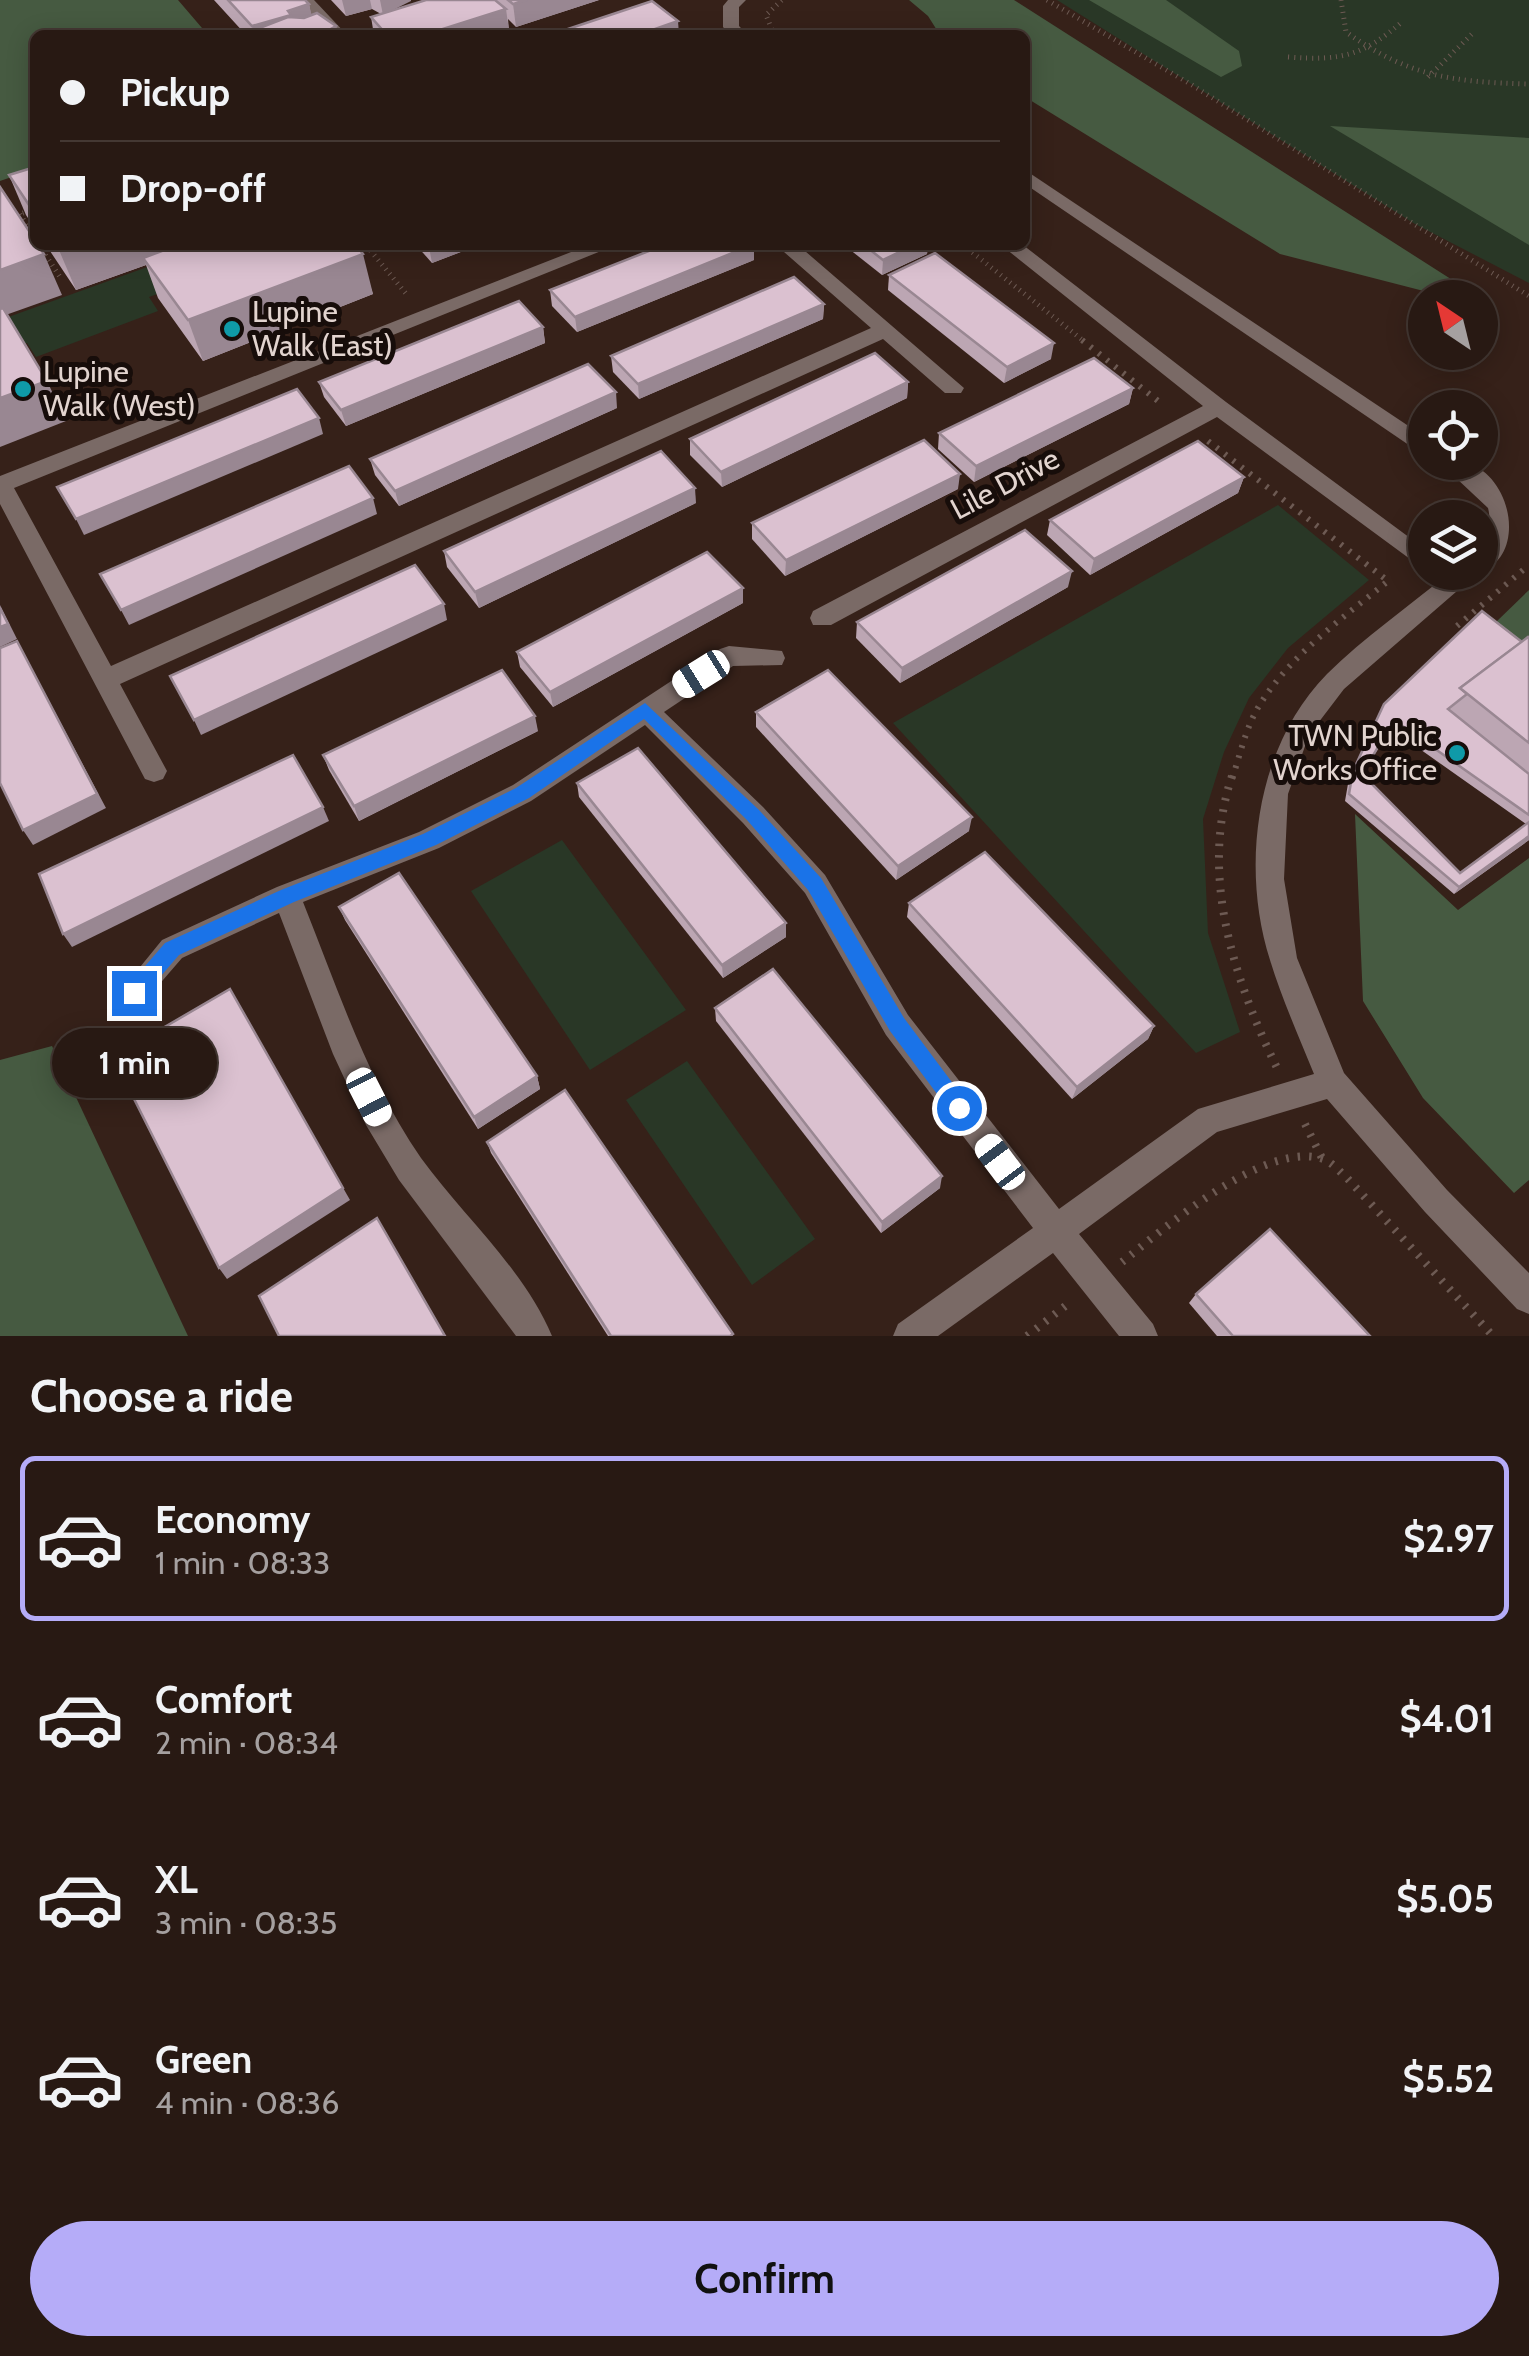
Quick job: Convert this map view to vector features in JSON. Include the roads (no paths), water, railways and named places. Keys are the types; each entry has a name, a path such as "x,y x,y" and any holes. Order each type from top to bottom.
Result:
{"street":[{"path":"305,0 334,30"},
{"path":"734,30 731,6 738,0"},
{"path":"381,30 421,18"},
{"path":"1030,179 1408,436"},
{"path":"154,771 1,485 593,250"},
{"path":"792,250 953,388"},
{"path":"1017,250 1408,548"},
{"path":"106,679 885,330"},
{"name":"Lile Drive","path":"822,618 1218,407"},
{"path":"1476,480 1493,500"},
{"path":"1498,508 1504,522 1498,546"},
{"path":"1437,590 1334,682 1298,731 1274,794 1270,879 1283,958 1333,1083 1436,1201 1529,1297"},
{"path":"134,993 172,949 288,896 429,840 522,793 729,656 773,658"},
{"path":"645,710 753,815 814,884 897,1025 1141,1336"},
{"path":"288,896 356,1073 394,1145 518,1306 535,1336"},
{"path":"910,1336 1209,1120 1333,1083"}],"place":[{"name":"Lupine Walk (East)","path":"232,329"},
{"name":"Lupine Walk (West)","path":"23,389"},
{"name":"TWN Public Works Office","path":"1457,753"}]}
